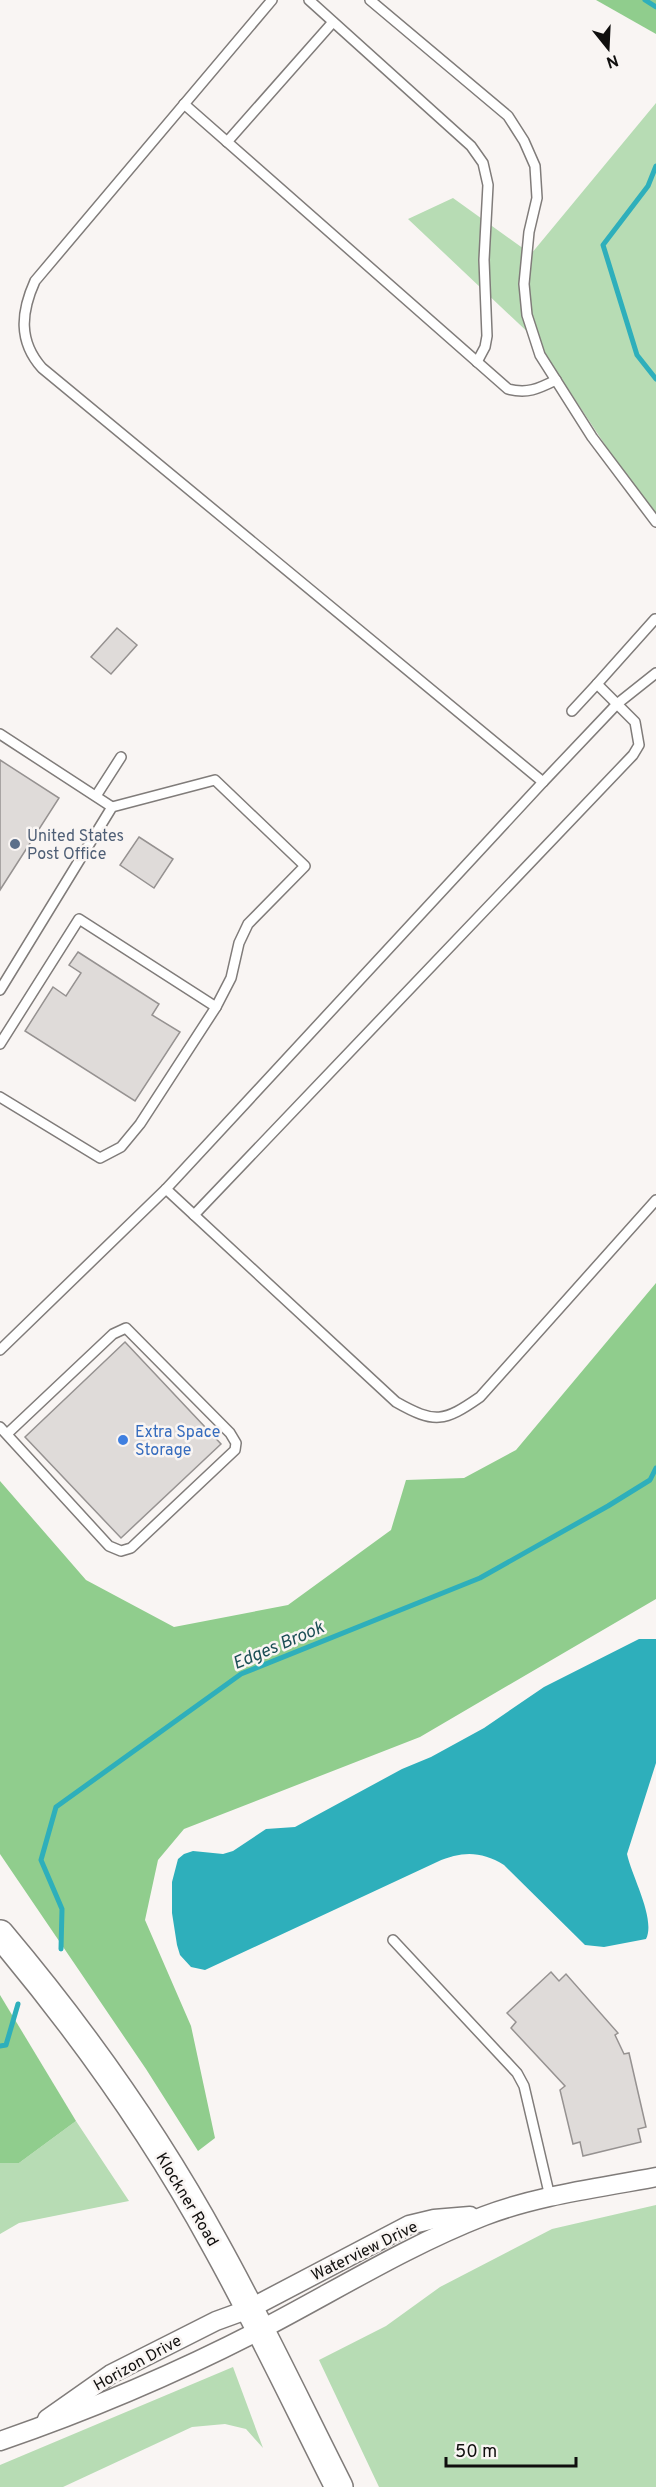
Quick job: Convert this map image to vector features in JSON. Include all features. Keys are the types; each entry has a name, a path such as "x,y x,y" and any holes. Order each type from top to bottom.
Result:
{"main road":[{"name":"Klockner Road","path":"0,1934 71,2024 130,2106 174,2174 254,2319 339,2487"}],"street":[{"name":"Waterview Drive","path":"254,2319 409,2225 434,2219 487,2215 550,2196 656,2176"},
{"name":"Horizon Drive","path":"34,2429 68,2402 111,2374 216,2321 254,2319"},
{"name":"Horizon Drive","path":"0,2441 152,2382 254,2319"}],"lane":[{"path":"272,0 35,281 24,313 24,336 31,355 51,376 543,782"},
{"path":"309,0 471,146 483,163 488,185 483,260 487,336 485,347 477,362"},
{"path":"370,0 508,116 524,141 535,166 537,198 529,232 524,285 527,315 540,355 592,437 656,522"},
{"path":"227,142 333,22"},
{"path":"184,104 508,389 522,393 536,391 556,380"},
{"path":"572,711 655,619"},
{"path":"0,1350 166,1189 617,704 656,673"},
{"path":"194,1215 633,754 639,745 639,734 635,722 597,684"},
{"path":"0,734 112,807"},
{"path":"96,796 121,757"},
{"path":"0,990 112,807 215,780 305,866 248,924 239,943 231,978 216,1007 140,1124 121,1147 100,1158 0,1097"},
{"path":"0,1044 79,919 216,1007"},
{"path":"166,1189 396,1402 417,1413 435,1418 455,1415 480,1397 656,1200"},
{"path":"0,1427 109,1546 121,1551 130,1548 235,1450 236,1443 230,1433 126,1328 120,1329 7,1434"},
{"path":"393,1940 517,2073 524,2086 550,2196"}],"green space":[{"path":"596,0 656,0 656,34"},
{"path":"656,103 656,522 535,339 408,219 453,198 531,254"},
{"path":"656,1283 656,1599 420,1737 184,1829 158,1860 145,1920 191,2026 215,2138 198,2151 146,2069 0,1854 0,1481 86,1580 174,1627 288,1605 391,1530 406,1480 464,1478 516,1450"},
{"path":"0,1995 76,2121 19,2163 0,2163"},
{"path":"76,2121 129,2201 19,2223 0,2234 0,2163 19,2163"},
{"path":"656,2205 656,2487 379,2487 319,2360 386,2326 440,2287 552,2229"},
{"path":"233,2367 263,2448 246,2429 225,2424 192,2427 63,2487 0,2487 0,2465"}],"water":[{"path":"639,1639 656,1639 656,1763 627,1854 646,1909 648,1931 646,1939 604,1947 585,1945 504,1865 487,1857 463,1854 437,1862 205,1970 191,1967 180,1955 172,1913 172,1882 178,1859 184,1854 193,1851 223,1854 233,1851 266,1829 295,1827 402,1769 431,1757 484,1728 544,1687"}],"building":[{"path":"117,628 137,645 111,674 91,657"},
{"name":"United States Post Office","path":"0,760 59,798 0,890"},
{"path":"139,837 173,859 154,888 120,865"},
{"path":"78,952 159,1004 152,1015 180,1032 135,1101 25,1031 53,987 66,996 81,973 69,965"},
{"name":"Extra Space Storage","path":"125,1342 221,1444 121,1538 25,1437"},
{"path":"551,1972 559,1981 566,1974 618,2033 615,2035 624,2054 629,2053 646,2127 638,2129 641,2142 583,2156 580,2142 573,2144 560,2090 565,2086 511,2028 516,2022 507,2013"}],"waterway":[{"path":"645,0 656,7"},
{"path":"656,166 648,186 603,245 637,355 656,379"},
{"name":"Edges Brook","path":"61,1949 62,1909 41,1860 56,1807 241,1674 480,1578 650,1480 656,1468"},
{"name":"Edges Brook","path":"0,2046 6,2045 18,2004"}],"place":[{"name":"United States Post Office","path":"15,844"},
{"name":"Extra Space Storage","path":"123,1440"}]}
